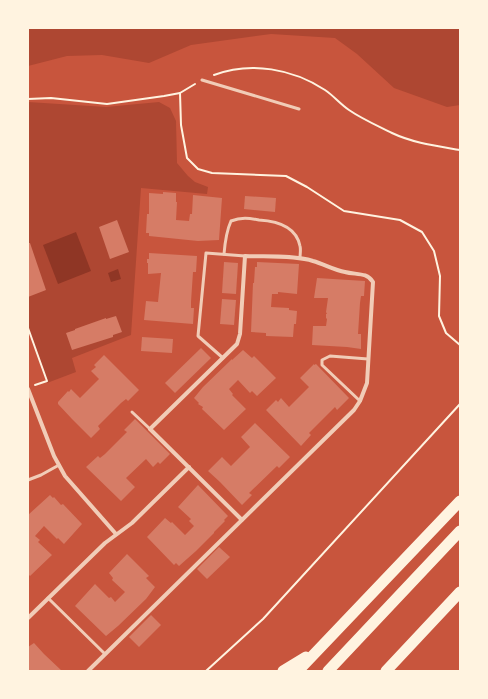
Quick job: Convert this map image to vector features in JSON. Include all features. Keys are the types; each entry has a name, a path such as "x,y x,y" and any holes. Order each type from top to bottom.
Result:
{"highway":[{"path":"298,671 460,500"},
{"path":"328,671 460,531"},
{"path":"386,671 460,592"},
{"path":"283,671 317,651"},
{"path":"392,671 397,660"}],"street":[{"path":"88,671 105,654 242,520 354,410 360,401 367,383 373,282 370,277 347,273 300,258 245,256 240,334 237,344 150,429 242,520"},
{"path":"28,389 54,456 65,476 116,534"},
{"path":"28,618 105,543 132,523 189,467"}],"lane":[{"path":"202,80 299,109"},
{"path":"224,254 228,228 231,221 239,218 274,221 285,225 294,233 300,245 300,258"},
{"path":"223,358 198,336 206,253 245,256"},
{"path":"360,401 322,365 322,360 330,356 368,359"},
{"path":"132,412 150,429"},
{"path":"28,480 59,465"},
{"path":"48,598 105,654"}],"path":[{"path":"180,93 181,125 187,158 198,169 212,174 286,176 307,186 344,211 400,220 422,232 434,251 440,276 439,316 446,333 460,345"},
{"path":"28,328 47,381 40,384"},
{"path":"206,671 263,619 460,404"}],"shaded area":[{"path":"28,28 460,28 460,105 447,107 394,88 357,54 335,38 271,34 191,45 149,63 102,55 67,56 28,66"},
{"path":"28,102 106,107 159,102 170,108 176,121 177,163 195,182 208,187 207,194 141,188 131,335 72,358 76,372 47,383 28,331"},
{"path":"76,232 91,271 58,284 43,245"},
{"path":"118,269 121,279 111,282 108,273"}],"building":[{"path":"163,192 176,193 176,220 189,221 190,214 192,214 193,195 222,198 219,240 198,241 149,236 149,233 146,233 147,214 149,214 149,193 163,194"},
{"path":"245,196 276,198 275,212 244,209"},
{"path":"117,220 129,252 110,259 99,227"},
{"path":"28,243 30,243 46,290 28,297"},
{"path":"149,253 197,256 196,272 193,272 191,302 191,308 194,308 193,324 144,320 146,301 158,302 161,273 148,274 147,259 149,259"},
{"path":"224,262 238,263 236,294 222,293"},
{"path":"257,262 299,264 297,294 278,292 278,294 272,294 271,307 289,308 289,310 297,311 293,337 266,336 266,333 251,332 253,283"},
{"path":"317,278 365,281 364,296 361,296 360,303 358,334 361,334 361,349 312,345 313,326 326,326 327,319 326,312 328,298 314,298"},
{"path":"222,299 236,300 234,325 220,324"},
{"path":"116,316 122,332 113,335 113,337 72,350 66,333 106,318"},
{"path":"142,337 173,339 172,353 141,351"},
{"path":"201,348 211,358 175,393 165,383"},
{"path":"243,350 252,358 254,356 276,378 257,396 252,391 250,393 238,380 229,389 233,394 232,395 246,409 224,430 202,409 203,407 198,404 199,403 194,398 203,387"},
{"path":"104,355 139,390 128,401 126,399 121,403 98,426 100,429 91,438 58,404 58,402 71,389 80,398 99,379 91,371 96,367 94,365"},
{"path":"314,364 316,364 349,398 337,410 335,407 309,433 311,435 301,446 266,410 276,400 278,402 281,398 289,407 309,387 300,378"},
{"path":"135,419 170,454 160,464 158,462 153,467 146,459 126,478 135,487 121,501 86,467 98,456 100,458 105,454 127,432 124,430"},
{"path":"255,423 290,457 279,468 277,466 249,493 252,495 242,505 208,471 222,457 231,466 250,447 241,437"},
{"path":"198,485 228,516 196,551 179,566 176,563 174,565 147,537 165,518 171,523 172,522 185,535 194,526 189,521 191,519 178,507"},
{"path":"50,495 53,498 54,497 61,505 63,504 82,524 64,544 44,526 35,536 40,540 38,542 52,555 30,576 28,574 28,515"},
{"path":"219,547 230,557 207,579 197,569"},
{"path":"127,554 149,576 146,578 155,587 146,599 106,636 75,606 95,584 115,602 125,592 112,580 113,578 109,573"},
{"path":"151,615 161,625 139,647 129,637"},
{"path":"34,643 62,671 28,671 28,647"}]}
